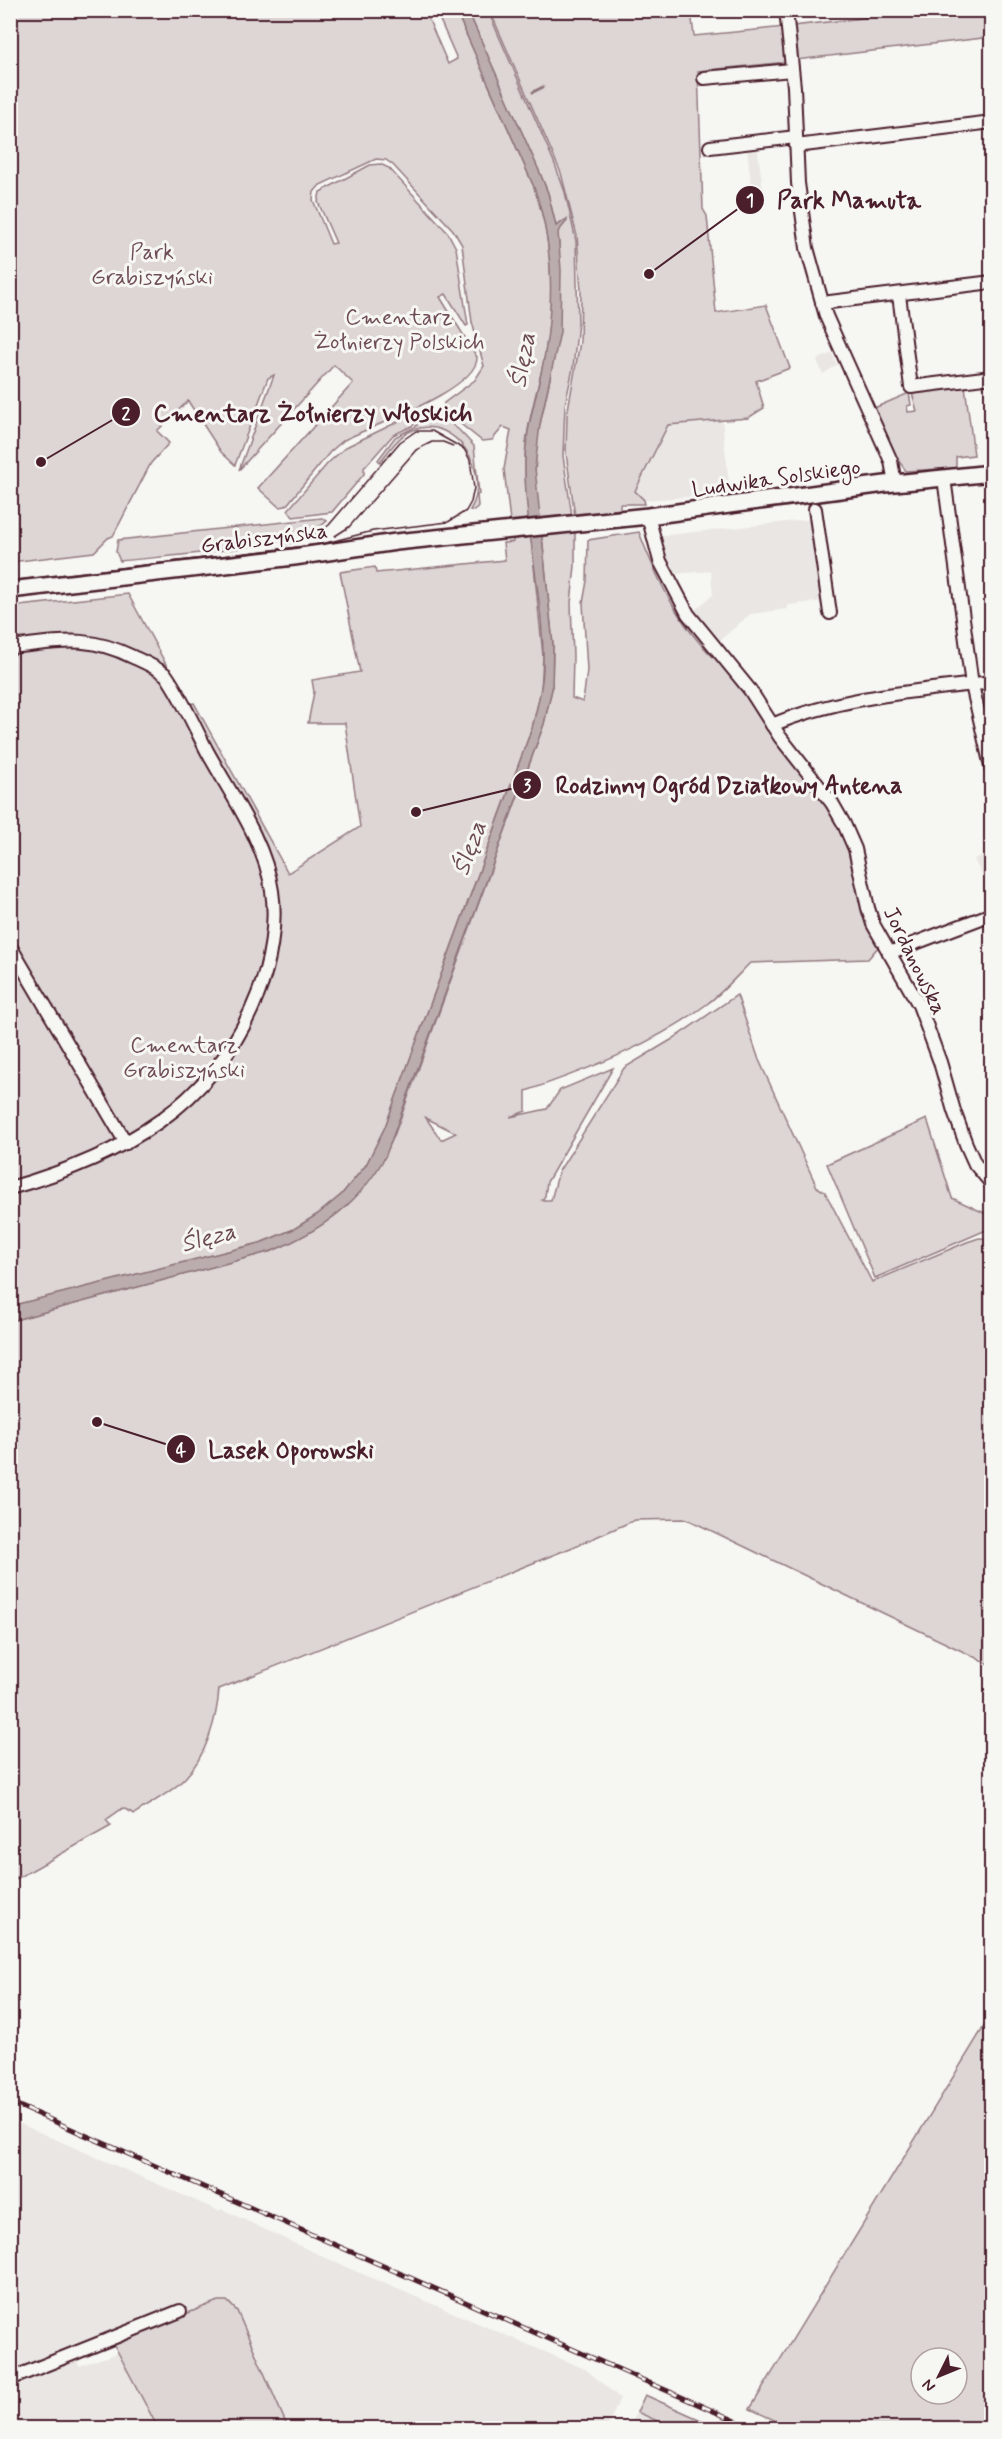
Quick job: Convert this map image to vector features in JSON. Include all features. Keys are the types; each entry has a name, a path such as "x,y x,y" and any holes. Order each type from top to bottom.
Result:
{"main road":[{"name":"Ludwika Solskiego","path":"566,525 895,483 992,473"},
{"name":"Grabiszyńska","path":"10,590 294,557 396,542 566,525"}],"street":[{"path":"786,10 807,248 822,303 845,362 891,461 895,483"},
{"path":"704,78 792,70"},
{"path":"710,147 992,122"},
{"path":"822,303 992,282"},
{"path":"900,295 911,387 992,377"},
{"path":"944,478 972,685 992,771"},
{"path":"815,509 830,613"},
{"name":"Jordanowska","path":"648,516 660,561 688,614 750,690 772,725 832,803 844,824 855,849 867,908 889,953 919,1005 940,1062 954,1111 975,1164 992,1184"},
{"path":"10,647 69,641 101,643 146,663 166,675 249,828 268,873 273,893 269,960 264,978 246,1023 213,1074 173,1111 150,1129 126,1143 60,1174 10,1188"},
{"path":"772,725 835,704 992,682"},
{"path":"889,953 992,914"},
{"path":"10,946 126,1143"},
{"path":"10,2379 180,2311"}],"shaded area":[{"path":"456,11 468,11 540,173 548,193 556,226 567,219 558,232 561,270 560,332 540,424 535,468 553,645 552,689 544,724 386,1155 365,1187 323,1224 272,1251 11,1321 11,1306 260,1243 294,1229 318,1214 341,1195 366,1165 385,1127 532,728 542,685 543,644 528,513 525,461 530,420 548,332 550,269 548,248 534,187"},
{"path":"757,145 764,197 753,200 747,147"},
{"path":"832,353 837,365 823,374 817,360"},
{"path":"722,420 730,494 644,500 636,493 668,425"},
{"path":"814,519 824,601 787,605 787,609 750,614 718,642 694,611 713,595 711,571 673,574 659,536"},
{"path":"992,853 991,894 974,859"},
{"path":"11,2120 219,2211 221,2209 341,2265 585,2369 620,2398 607,2428 288,2428 237,2311 218,2301 183,2316 77,2347 11,2372"},
{"path":"118,2353 158,2428 11,2428 11,2384 76,2359 79,2366"},
{"path":"637,2412 673,2428 629,2428"}],"green space":[{"name":"Park Grabiszyński","path":"10,11 425,11 448,64 457,59 436,11 456,11 534,187 548,249 551,291 548,333 527,432 525,454 529,522 510,521 504,469 511,430 503,427 492,440 482,441 443,410 444,403 475,380 484,366 472,322 462,245 453,230 393,165 386,160 376,159 320,185 314,192 313,200 331,244 336,243 318,202 320,192 370,165 380,164 389,168 448,233 456,248 468,325 466,326 446,294 440,297 477,357 473,369 461,382 443,394 344,440 330,452 286,506 279,507 258,488 353,383 334,365 239,470 274,375 268,378 235,465 221,452 188,401 157,431 169,443 151,463 113,536 94,552 11,562"},
{"path":"468,11 488,11 554,162 565,192 576,241 578,323 573,368 565,405 563,456 572,516 540,520 535,484 536,443 551,374 559,243 557,231 567,219 556,226 548,193 540,173"},
{"path":"490,11 691,11 694,36 785,27 788,62 698,71 703,209 707,216 716,313 766,305 790,368 756,381 764,408 748,418 668,425 635,491 645,504 620,504 620,509 575,516 566,453 567,415 580,342 581,291 577,236 561,173"},
{"path":"924,11 991,11 991,37 796,60 793,26"},
{"path":"965,386 974,455 956,457 956,468 906,471 895,456 872,409 909,393 911,405 907,406 908,412 917,411 912,393"},
{"path":"428,407 429,410 412,426 393,435 364,468 364,474 332,512 293,517 288,510 328,463 346,447"},
{"path":"431,411 459,430 474,446 479,494 477,495 478,506 474,511 470,510 476,496 477,480 473,465 466,450 456,439 443,431 429,427 408,432 399,439 380,462 378,460 395,437 415,427"},
{"path":"322,518 327,521 312,531 261,545 120,561 116,552 118,540"},
{"path":"575,532 575,566 571,603 572,698 583,702 587,670 583,603 587,581 588,540 639,532 664,589 686,625 712,656 728,669 825,800 846,837 879,946 868,959 750,963 713,999 665,1032 597,1065 526,1091 526,1111 510,1117 547,1109 560,1090 613,1068 547,1182 545,1196 542,1200 551,1200 559,1171 624,1068 671,1040 737,995 759,1060 817,1187 825,1192 872,1282 967,1242 979,1238 991,1239 991,1665 687,1519 635,1520 219,1689 213,1725 204,1749 192,1770 179,1784 134,1814 123,1808 106,1820 111,1826 11,1882 11,1321 272,1251 312,1231 330,1219 360,1192 372,1176 394,1136 544,724 552,689 553,645 542,536","holes":["426,1118 456,1133 441,1140"]},
{"name":"Cmentarz Grabiszyński","path":"531,537 543,656 541,691 532,728 385,1127 366,1165 341,1195 318,1214 294,1229 260,1243 11,1306 10,607 128,594 188,705 194,703 288,873 360,827 345,723 308,723 314,692 312,680 360,672 340,572 375,567 376,573 505,560 503,543 513,542 513,539"},
{"path":"927,1119 952,1198 991,1216 991,1228 875,1278 827,1164"},
{"path":"991,2015 991,2428 792,2428 750,2409"},
{"path":"218,2301 227,2301 237,2311 288,2428 158,2428 113,2343"},
{"path":"645,2395 719,2428 676,2426 673,2428 637,2412"}],"waterway":[{"path":"533,92 543,87"}],"tram line":[{"path":"10,581 322,544 373,531 448,522 466,511 471,502 474,488 470,460 464,449 432,431 416,431 400,442 329,525 319,533 287,544"},
{"path":"335,536 349,527 416,450 432,442 443,442 453,446"}],"railway":[{"path":"10,2102 752,2428"}],"place":[{"name":"Park Mamuta","path":"649,274"},
{"name":"Cmentarz Żołnierzy Włoskich","path":"41,462"},
{"name":"Rodzinny Ogród Działkowy Antena","path":"416,812"},
{"name":"Lasek Oporowski","path":"97,1422"}],"park label":[{"name":"Cmentarz Żołnierzy Polskich","path":"399,328"}],"water label":[{"name":"Ślęza","path":"522,360"},
{"name":"Ślęza","path":"469,848"},
{"name":"Ślęza","path":"208,1237"}]}
